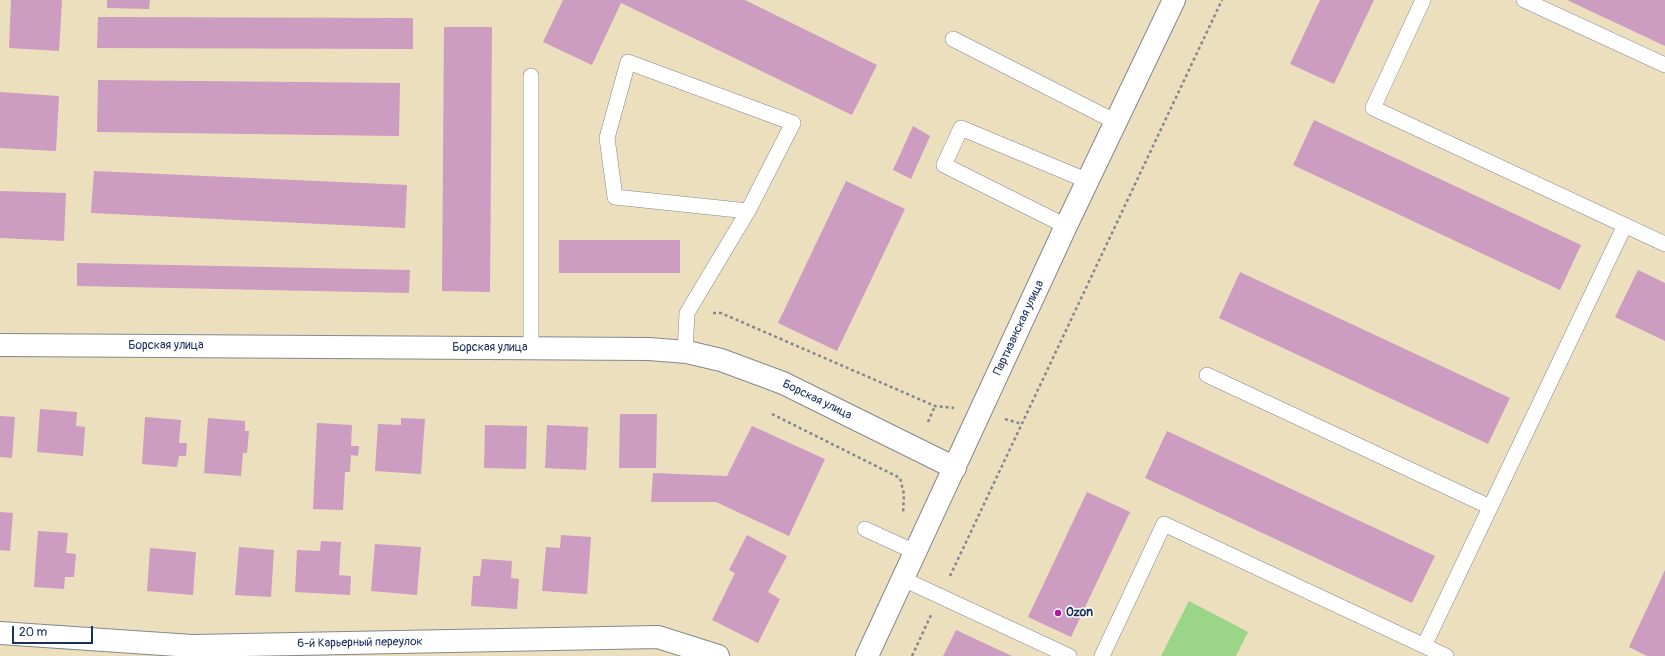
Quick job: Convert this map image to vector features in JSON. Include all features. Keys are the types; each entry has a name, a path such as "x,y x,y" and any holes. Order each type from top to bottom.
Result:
{"street":[{"name":"Партизанская улица","path":"867,656 1066,226 1174,0"},
{"name":"Борская улица","path":"0,345 650,349 685,352 721,360 783,383 955,468"},
{"name":"6-й Карьерный переулок","path":"0,634 192,646 658,637 718,656"}],"lane":[{"path":"1424,0 1373,108 1665,244"},
{"path":"1524,0 1665,65"},
{"path":"953,39 1116,122"},
{"path":"685,352 686,313 748,210 793,123 628,62 607,138 615,198 748,210"},
{"path":"531,76 531,348"},
{"path":"1066,226 944,165 961,128 1088,181"},
{"path":"1424,646 1625,225"},
{"path":"1207,375 1490,507"},
{"path":"1102,656 1164,524 1446,656"},
{"path":"865,529 915,552"},
{"path":"903,579 1069,656"}],"path":[{"path":"912,656 1222,0"},
{"path":"686,313 721,313 935,406 954,408 959,402"},
{"path":"928,422 935,406"},
{"path":"772,414 900,478"},
{"path":"890,541 904,512 904,494 900,478 902,473"}],"green space":[{"path":"1189,601 1248,632 1236,656 1161,656"}],"building":[{"path":"11,0 62,0 59,51 9,48"},
{"path":"107,0 150,0 149,9 107,8"},
{"path":"563,0 745,0 877,65 852,115 621,3 592,65 543,42"},
{"path":"1320,0 1374,0 1334,84 1290,64"},
{"path":"1567,0 1665,0 1665,46"},
{"path":"98,17 413,18 413,49 97,48"},
{"path":"444,27 492,27 490,292 442,291"},
{"path":"98,80 400,83 399,136 97,132"},
{"path":"0,92 59,96 56,151 0,148"},
{"path":"1314,120 1581,245 1560,290 1293,165"},
{"path":"913,126 930,136 911,179 893,170"},
{"path":"94,171 407,185 405,228 91,213"},
{"path":"846,181 905,209 837,351 778,323"},
{"path":"0,191 66,193 64,241 0,238"},
{"path":"559,240 680,240 680,273 559,273"},
{"path":"77,263 410,270 409,293 77,286"},
{"path":"1638,270 1665,283 1665,341 1615,317"},
{"path":"1240,272 1510,398 1488,444 1219,318"},
{"path":"40,409 77,412 76,426 85,427 83,456 37,452"},
{"path":"620,414 657,414 656,468 619,468"},
{"path":"0,416 15,417 12,458 0,457"},
{"path":"145,417 181,420 179,443 187,443 186,456 179,456 177,467 142,464"},
{"path":"208,418 245,421 245,431 249,431 247,453 243,453 241,476 204,473"},
{"path":"401,418 425,419 421,474 375,471 378,424 401,425"},
{"path":"317,423 352,425 351,446 359,446 358,456 351,455 350,472 345,472 343,510 313,509"},
{"path":"485,425 527,426 526,469 484,468"},
{"path":"547,425 588,427 586,470 545,468"},
{"path":"752,426 825,459 789,536 716,502 651,502 653,473 727,476"},
{"path":"1167,431 1435,556 1412,603 1145,478"},
{"path":"1087,492 1130,512 1071,637 1028,617"},
{"path":"0,512 13,513 10,551 0,550"},
{"path":"38,531 68,533 66,553 76,554 74,577 65,577 64,589 34,587"},
{"path":"561,535 591,537 587,594 542,591 546,547 560,548"},
{"path":"747,535 787,556 768,592 780,599 758,643 712,620 735,573 729,570"},
{"path":"321,541 341,542 339,575 351,576 350,595 295,592 297,550 320,551"},
{"path":"375,544 421,547 417,595 371,591"},
{"path":"239,547 274,550 271,597 235,595"},
{"path":"150,548 196,552 193,595 147,591"},
{"path":"482,559 512,561 511,578 519,579 517,609 471,606 473,576 480,576"},
{"path":"1665,570 1665,656 1647,656 1629,647"},
{"path":"956,630 1012,656 943,656"}],"place":[{"name":"Ozon","path":"1058,613"}]}
